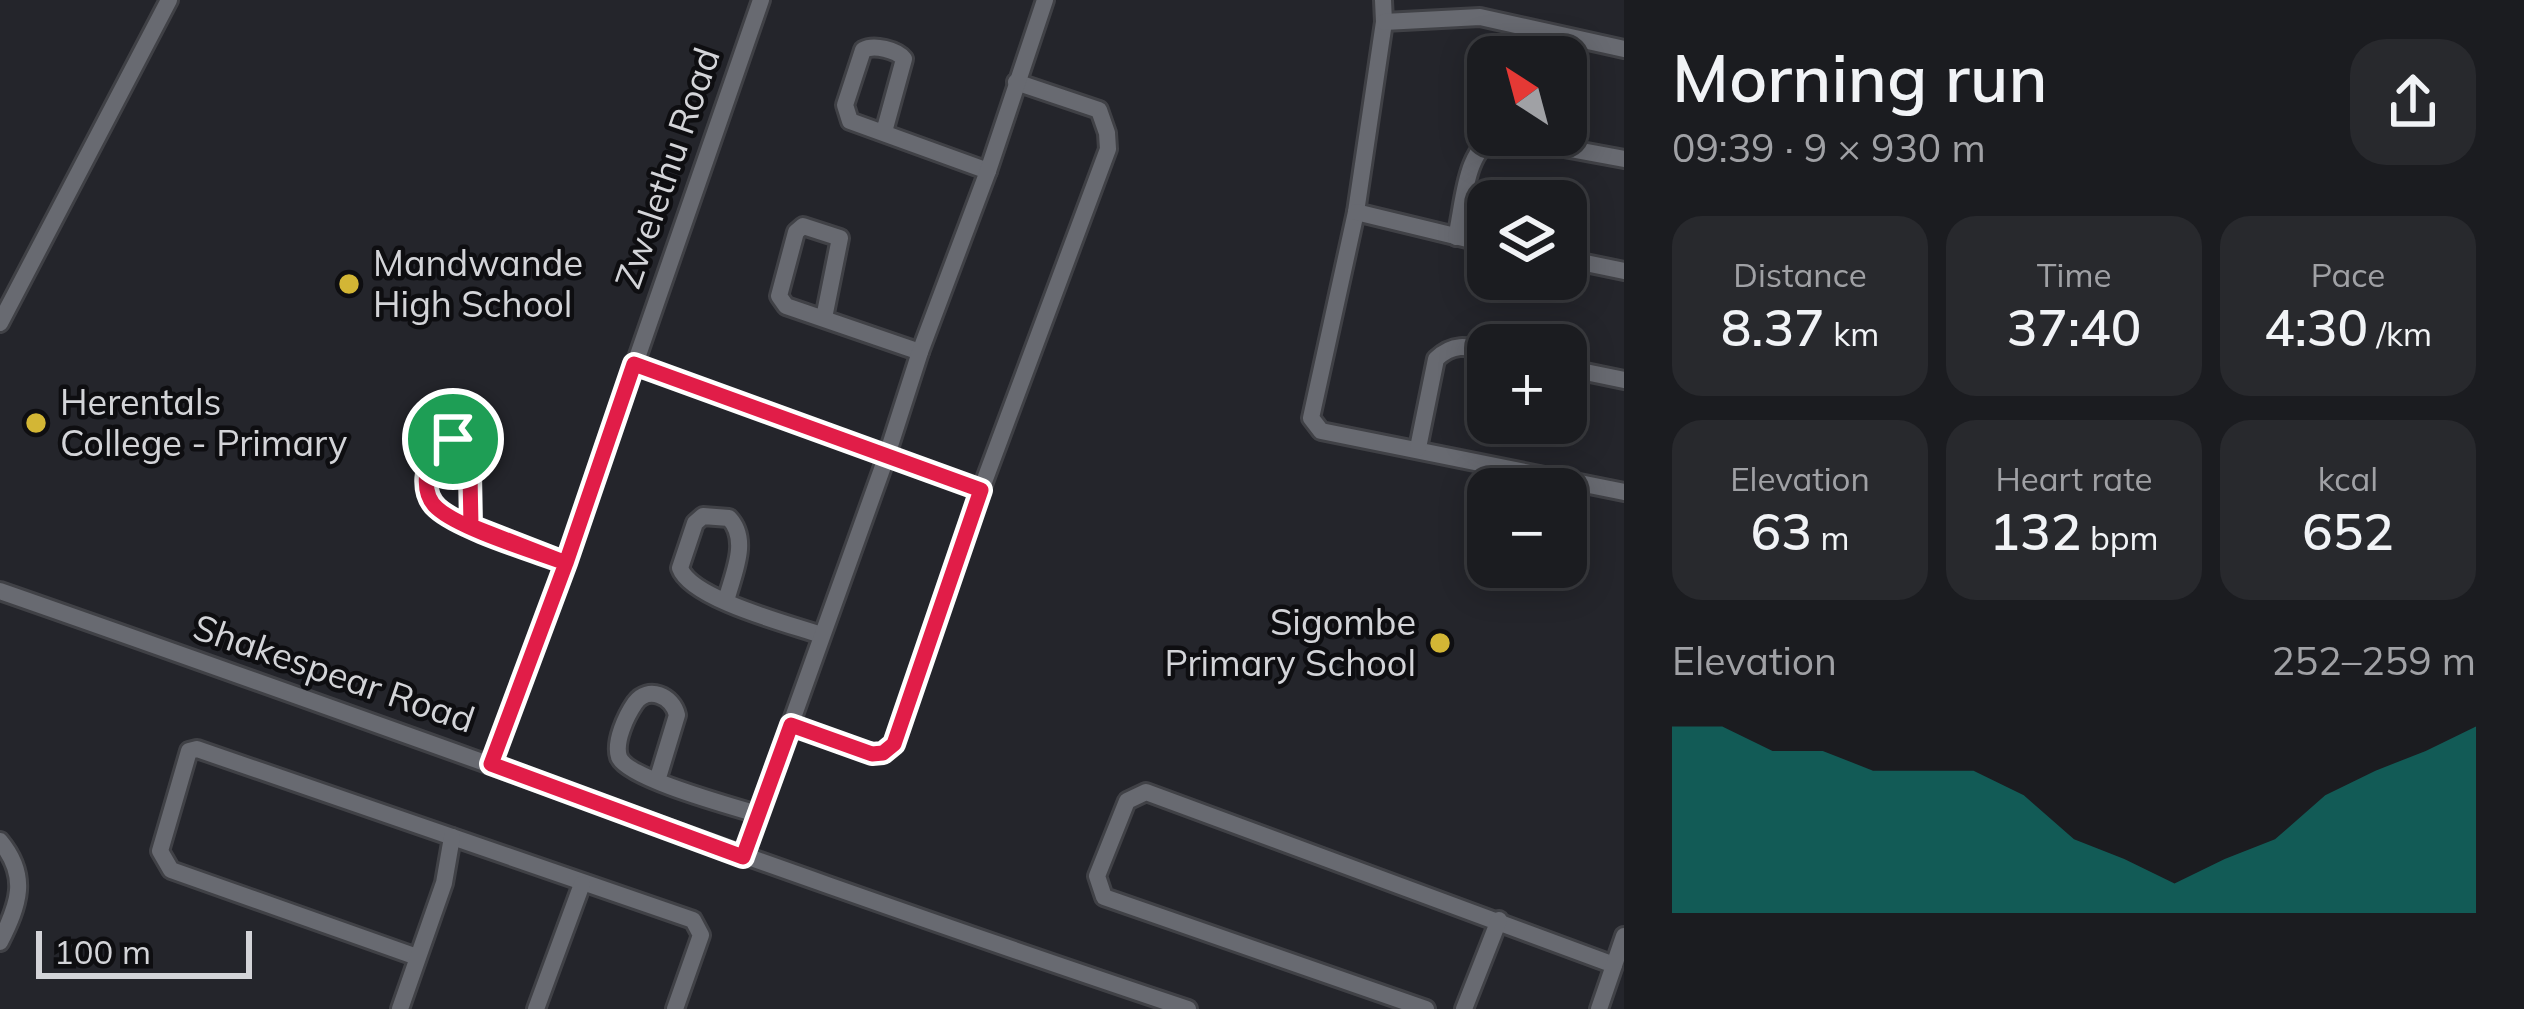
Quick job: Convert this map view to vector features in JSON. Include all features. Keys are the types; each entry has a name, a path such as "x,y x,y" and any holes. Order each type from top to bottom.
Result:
{"street":[{"path":"0,323 169,0"},
{"name":"Zwelethu Road","path":"491,764 566,563 760,0"},
{"path":"743,857 1045,0"},
{"path":"1383,0 1384,22 1356,212 1311,418 1321,431 1624,492"},
{"path":"1384,22 1481,9 1624,50"},
{"path":"884,132 904,59 899,53 870,46 862,53 844,111 850,121 988,171"},
{"path":"791,725 872,754 883,753 894,744 981,490 1108,149 1099,110 1016,82"},
{"path":"1456,237 1475,154 1486,140 1500,136 1624,159"},
{"path":"1356,212 1467,239"},
{"path":"824,318 840,238 803,226 796,232 779,296 786,306 920,352"},
{"path":"1587,263 1624,271"},
{"path":"1418,448 1436,359 1446,349 1467,346"},
{"path":"634,364 981,490"},
{"path":"1587,372 1624,380"},
{"path":"471,526 469,458 462,443 449,439 431,455 428,494 438,509 471,526 566,563"},
{"path":"727,601 741,540 739,529 729,518 703,516 694,523 680,568 687,582 727,601 821,635"},
{"name":"Shakespear Road","path":"0,591 743,857 1189,1009"},
{"path":"657,781 677,715 664,696 650,693 637,700 617,743 620,760 630,771 657,781 757,814"},
{"path":"417,957 171,869 160,851 186,755 197,748 693,920 701,935 675,1009"},
{"path":"1426,1009 1104,897 1097,876 1127,802 1146,792 1614,965"},
{"path":"400,1009 444,883 452,837"},
{"path":"0,841 12,855 21,884 17,908 0,942"},
{"path":"536,1009 582,884"},
{"path":"1464,1009 1499,920"},
{"path":"1599,1009 1624,937"}],"place":[{"name":"Mandwande High School","path":"349,284"},
{"name":"Herentals College - Primary","path":"36,423"},
{"name":"Sigombe Primary School","path":"1440,643"}],"route":[{"path":"453,439 436,447 428,466 428,494 436,508 471,526 566,563 634,364 981,490 894,744 883,753 872,754 791,725 743,857 491,764 566,563 471,526 469,458 465,446 453,439"}]}
